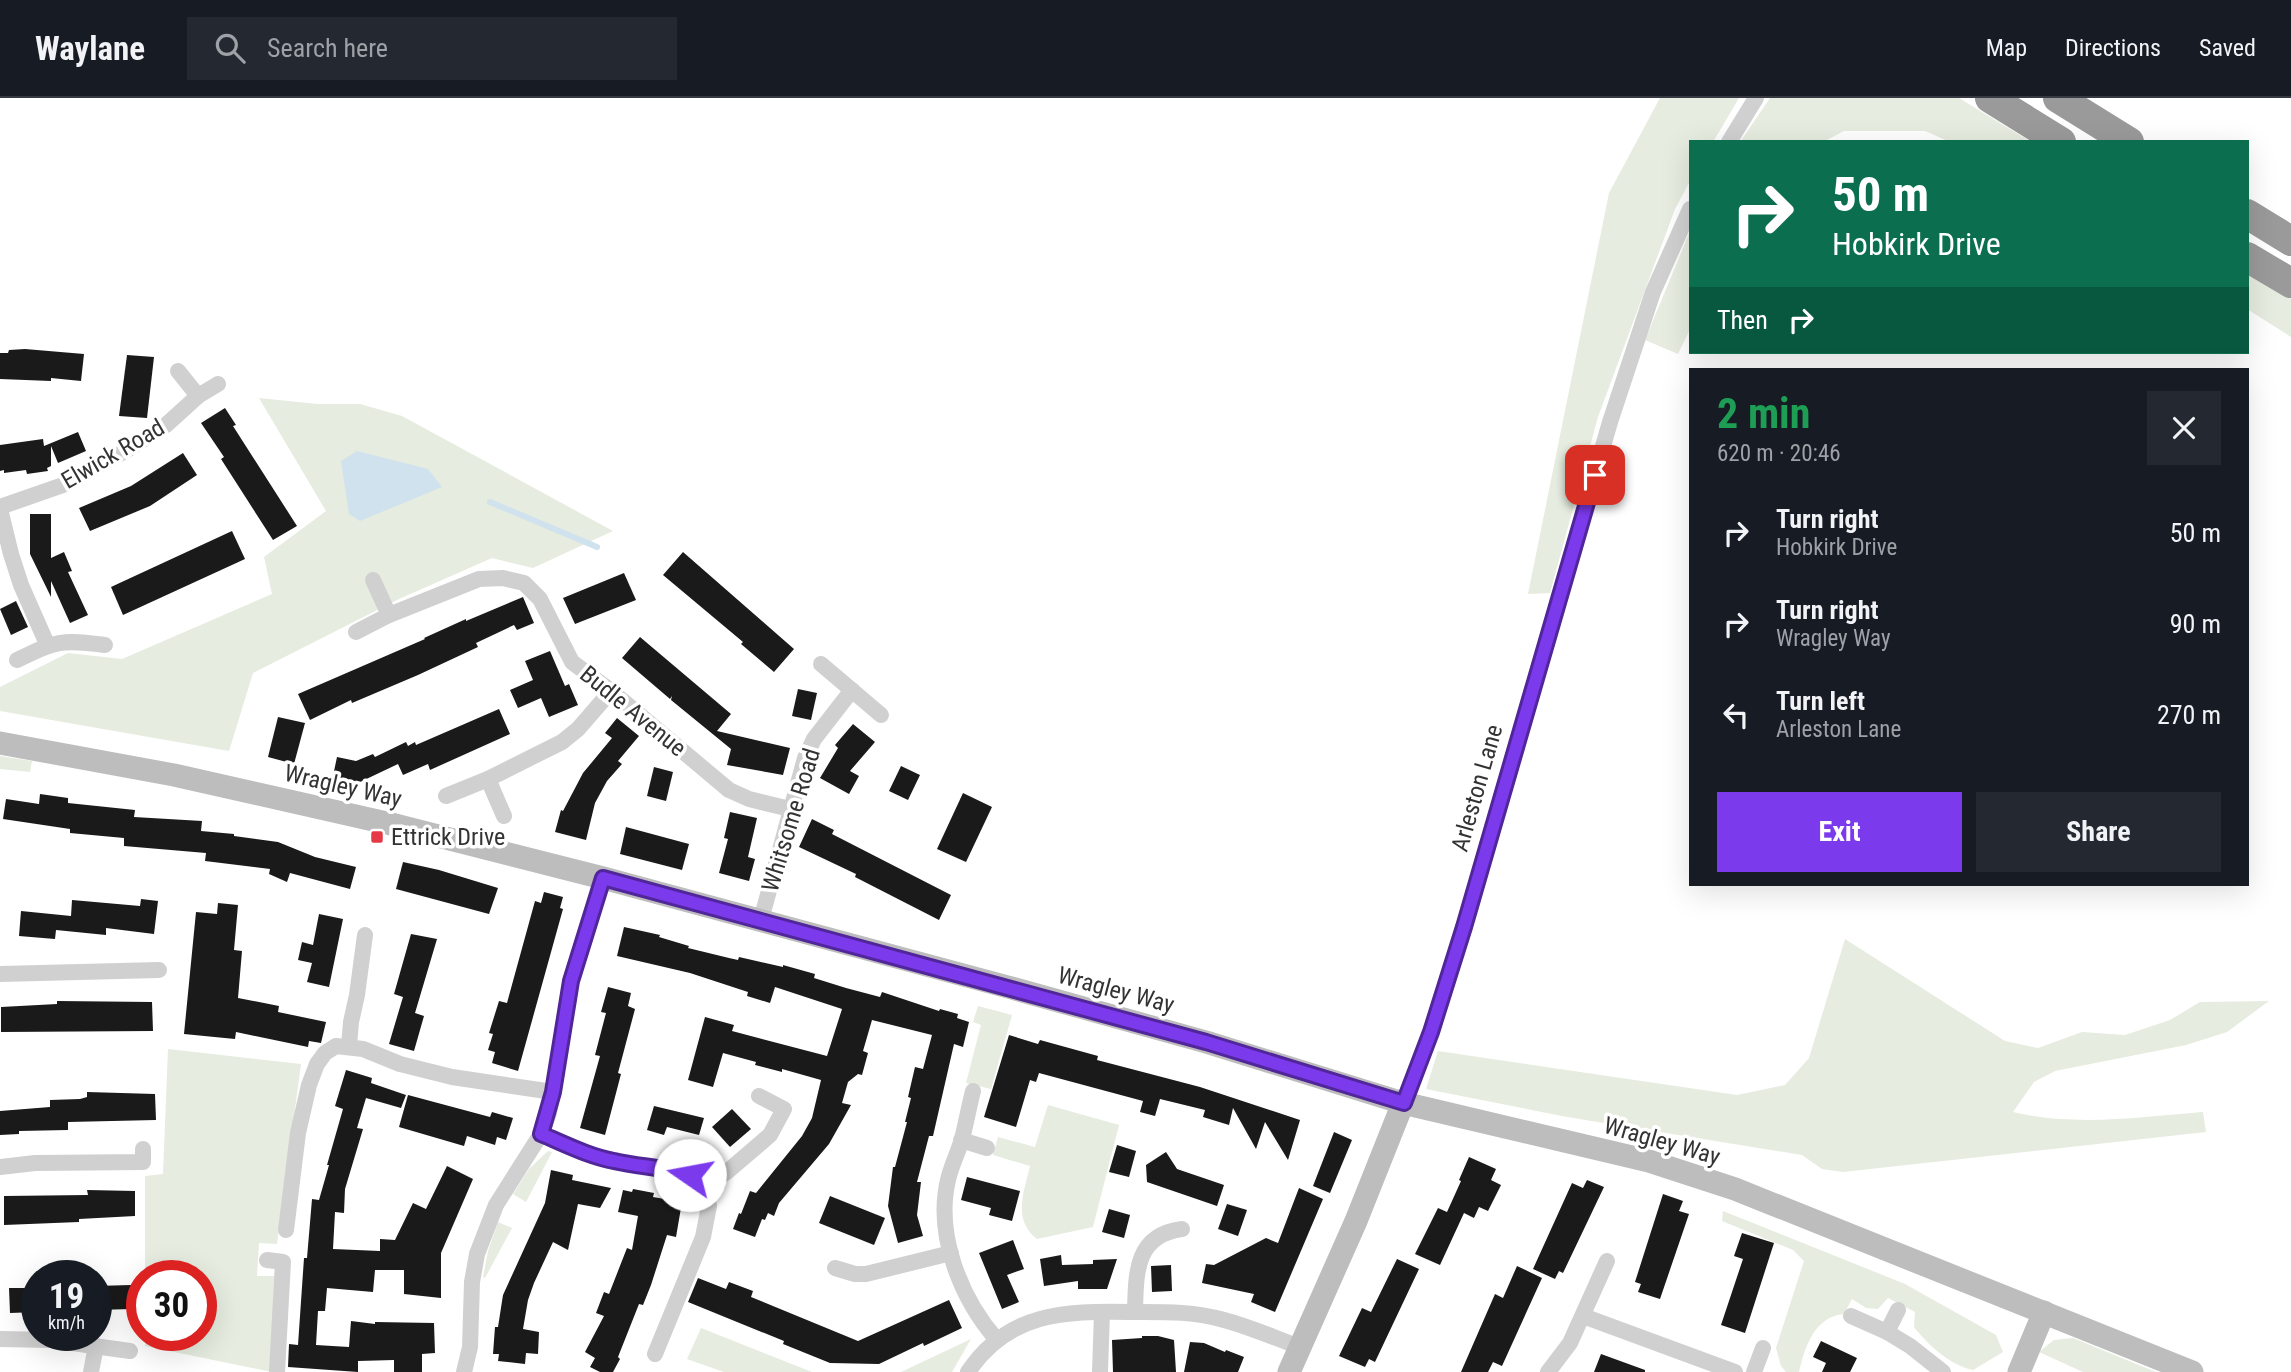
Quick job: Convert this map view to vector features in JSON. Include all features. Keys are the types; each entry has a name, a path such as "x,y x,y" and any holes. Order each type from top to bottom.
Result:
{"highway":[{"path":"1990,98 2058,140"},
{"path":"2058,98 2126,140"},
{"path":"2249,215 2291,241"},
{"path":"2249,258 2291,283"}],"street":[{"path":"1729,140 1756,98"},
{"name":"Arleston Lane","path":"1289,1372 1356,1221 1431,1032 1610,422 1653,292 1689,211"},
{"path":"177,371 198,397"},
{"name":"Elwick Road","path":"0,508 63,485 127,450 166,425 198,397 218,384"},
{"path":"0,508 10,554 47,644"},
{"name":"Budle Avenue","path":"356,632 389,615 479,579 503,578 524,583 540,599 572,662 611,691 729,790 749,799 790,809"},
{"path":"373,580 389,615"},
{"path":"17,660 47,644 65,640 105,645"},
{"path":"821,664 881,715"},
{"name":"Whitsome Road","path":"761,920 804,758 814,739 852,690"},
{"path":"446,796 488,779 562,742 578,729 611,691"},
{"name":"Wragley Way","path":"0,743 174,775 331,809 761,920 1206,1042 1404,1103 1649,1161 1690,1173 2192,1372"},
{"path":"488,779 504,816"},
{"path":"464,1372 470,1347 472,1282 477,1254 496,1205 541,1134 553,1092 571,981 603,878"},
{"path":"349,1046 365,935"},
{"path":"0,974 159,970"},
{"path":"286,1230 298,1133 313,1072 325,1053 336,1046 349,1046 400,1064 452,1077 553,1092"},
{"path":"973,1091 948,1181 946,1216 957,1276 975,1310 997,1340"},
{"path":"704,1187 728,1171 770,1135 784,1109 759,1096"},
{"path":"541,1134 581,1152 614,1162 671,1169 690,1175 704,1187 709,1206 703,1237 655,1354"},
{"path":"961,1140 987,1147"},
{"path":"0,1167 35,1163 143,1162 143,1149"},
{"path":"1135,1312 1139,1259 1166,1231 1182,1229"},
{"path":"835,1268 855,1275 866,1274 951,1253"},
{"path":"267,1261 283,1262 278,1372"},
{"path":"1548,1372 1570,1343 1607,1261"},
{"path":"1887,1332 1898,1310"},
{"path":"1100,1372 1102,1312"},
{"path":"968,1372 997,1340 1038,1318 1057,1314 1182,1312 1223,1320 1300,1347"},
{"path":"2019,1372 2044,1312"},
{"path":"1583,1316 1735,1372"},
{"path":"1851,1316 1887,1332 1943,1372"},
{"path":"0,1339 21,1339"},
{"path":"1754,1372 1763,1348"},
{"path":"112,1349 130,1352"},
{"path":"91,1372 95,1351"}],"shaded area":[{"path":"1660,98 1739,98 1714,140 1689,140 1689,183 1675,209 1598,417 1550,593 1528,594 1609,193"},
{"path":"1770,98 1959,98 2028,140 1945,140 1925,131 1844,131 1827,140 1741,140"},
{"path":"1689,233 1689,331 1678,354 1645,340"},
{"path":"2249,274 2291,299 2291,337 2249,310"},
{"path":"259,398 317,404 360,404 402,416 613,531 533,568 492,558 399,599 253,673 229,751 0,711 0,687 68,653 122,659 272,594 264,557 326,511"},
{"path":"0,756 32,761 30,772 0,769"},
{"path":"1845,939 2005,1041 2038,1048 2082,1032 2125,1035 2170,1020 2200,1002 2269,1001 2227,1032 2186,1045 2055,1071 2034,1082 2013,1112 2036,1117 2084,1120 2203,1112 2206,1132 1843,1172 1822,1169 1802,1155 1567,1117 1426,1089 1438,1051 1737,1095 1785,1085 1809,1058"},
{"path":"978,1006 1012,1015 991,1089 966,1083 981,1025 973,1022"},
{"path":"168,1049 301,1064 277,1244 259,1243 257,1276 274,1276 272,1372 169,1351 217,1351 217,1260 145,1260 145,1176 163,1174"},
{"path":"1048,1105 1119,1125 1093,1227 1037,1239 1029,1231 1022,1214 1030,1166 993,1155 998,1137 1035,1147"},
{"path":"548,1151 552,1152 526,1202 513,1194 529,1169"},
{"path":"1723,1211 1905,1284 1996,1335 2003,1352 1973,1370 1964,1367 1940,1353 1920,1334 1914,1327 1915,1312 1888,1298 1878,1309 1866,1308 1852,1299 1844,1314 1825,1321 1812,1335 1799,1372 1786,1372 1781,1366 1776,1348 1804,1261 1793,1250 1722,1221"},
{"path":"498,1222 512,1228 485,1278 488,1251"},
{"path":"701,1328 812,1372 724,1372 687,1359"},
{"path":"2073,1338 2156,1372 2083,1372 2039,1352 2054,1340"},
{"path":"971,1339 952,1372 901,1372"}],"water":[{"path":"357,451 428,469 442,487 360,521 349,514 341,461"}],"building":[{"path":"25,349 84,354 81,381 51,378 51,381 0,379 0,353"},
{"path":"127,355 154,357 147,418 119,416"},
{"path":"225,408 236,425 233,426 297,526 273,540 201,423"},
{"path":"78,432 86,451 58,463 51,446 51,466 47,468 48,471 27,474 26,470 4,473 4,470 0,471 0,445 43,439 44,446"},
{"path":"183,453 197,475 150,506 90,531 79,508 131,486"},
{"path":"30,514 51,514 51,558 64,552 72,571 68,572 88,615 70,623 51,581 51,597 30,554"},
{"path":"232,531 245,559 123,615 111,587"},
{"path":"683,552 794,649 774,672 741,644 743,642 663,575"},
{"path":"624,573 636,600 575,624 563,598"},
{"path":"523,597 534,623 517,630 514,625 476,643 478,647 418,675 352,703 351,700 310,720 298,694 466,619"},
{"path":"16,601 28,627 11,635 0,609"},
{"path":"640,637 731,714 717,731 790,748 783,775 727,765 731,749 671,700 672,696 670,699 622,658"},
{"path":"550,651 565,686 569,684 578,705 549,717 541,698 518,708 510,690 533,680 525,661"},
{"path":"798,689 817,693 811,720 792,716"},
{"path":"499,709 510,734 430,770 428,764 403,775 398,764 358,783 333,776 337,757 356,761 373,754 375,757 406,742 408,746 415,742 416,745"},
{"path":"278,717 305,723 294,764 268,757"},
{"path":"617,718 639,736 618,761 622,764 607,781 595,803 586,840 555,832 561,810 563,811 583,773 612,738 605,733"},
{"path":"853,724 875,742 850,771 859,776 849,794 820,778 838,748 835,745"},
{"path":"901,766 920,775 908,800 889,791"},
{"path":"654,767 673,772 666,801 647,796"},
{"path":"963,793 992,807 966,862 937,849"},
{"path":"40,794 68,798 68,803 135,810 134,817 202,821 201,831 278,842 315,857 356,867 350,889 290,873 287,882 269,874 270,869 205,861 206,853 124,846 124,838 70,833 70,829 3,819 6,799 39,804"},
{"path":"730,812 757,818 748,857 755,859 749,881 719,873 728,839 724,838"},
{"path":"812,819 834,830 832,834 951,895 939,920 855,877 856,874 799,847"},
{"path":"626,827 689,844 682,870 620,854"},
{"path":"403,862 498,888 489,914 396,889"},
{"path":"544,892 563,897 560,908 563,909 518,1071 492,1063 495,1052 488,1050 493,1034 489,1033 499,1001 507,1003 535,901 541,903"},
{"path":"141,899 158,901 154,934 106,928 106,935 56,930 55,939 19,936 21,911 71,916 72,900 140,906"},
{"path":"218,903 238,905 234,950 242,951 238,998 279,1006 278,1012 326,1022 321,1043 309,1041 308,1047 236,1032 235,1039 184,1034 196,912 217,914"},
{"path":"319,914 343,919 329,987 307,982 312,963 298,960 302,942 313,945"},
{"path":"624,927 660,935 659,937 689,946 688,948 729,958 738,960 739,957 783,965 815,974 814,978 880,997 882,992 939,1011 940,1009 958,1014 957,1018 969,1022 963,1047 954,1044 933,1136 929,1136 917,1182 921,1182 917,1215 923,1236 898,1243 888,1206 893,1167 907,1122 911,1098 908,1097 915,1067 923,1069 932,1035 872,1020 863,1051 868,1053 862,1075 858,1074 848,1082 842,1103 851,1105 829,1144 779,1203 774,1216 768,1213 765,1220 762,1219 755,1237 733,1229 739,1213 741,1214 750,1191 756,1193 802,1136 812,1118 821,1080 755,1065 756,1062 723,1053 713,1087 688,1080 705,1017 734,1025 732,1031 827,1056 842,1009 775,987 770,1003 747,996 748,992 690,973 617,956"},
{"path":"411,934 437,939 415,1013 424,1016 414,1051 389,1044 403,997 394,994"},
{"path":"608,987 631,993 628,1006 635,1009 605,1135 580,1128 600,1056 595,1055 606,1013 601,1012"},
{"path":"57,1001 152,1002 153,1031 1,1032 1,1007 57,1004"},
{"path":"1009,1035 1038,1044 1040,1040 1098,1056 1097,1060 1200,1087 1300,1120 1288,1160 1265,1122 1256,1149 1233,1108 1229,1125 1203,1117 1205,1110 1160,1099 1155,1116 1140,1112 1143,1101 1039,1073 1036,1082 1030,1080 1016,1127 984,1117"},
{"path":"346,1070 372,1078 371,1083 406,1095 401,1108 366,1098 357,1128 363,1129 345,1189 344,1213 335,1212 333,1249 380,1251 380,1239 395,1240 413,1203 426,1209 447,1166 473,1179 441,1253 441,1298 404,1294 404,1270 375,1270 373,1292 327,1288 325,1311 318,1311 316,1345 349,1347 351,1321 375,1324 434,1323 435,1353 422,1354 422,1372 394,1372 394,1360 358,1361 358,1372 288,1367 289,1344 298,1345 304,1258 307,1258 312,1199 319,1200 329,1165 343,1109 335,1106"},
{"path":"87,1092 155,1094 156,1120 68,1122 68,1130 19,1131 19,1134 0,1135 0,1111 50,1107 50,1100 80,1099 87,1097"},
{"path":"408,1095 490,1117 492,1112 513,1118 506,1140 497,1137 495,1145 467,1136 464,1146 399,1127"},
{"path":"654,1106 704,1118 699,1135 667,1127 664,1135 647,1130"},
{"path":"732,1109 751,1129 730,1147 712,1127"},
{"path":"1334,1132 1352,1140 1330,1193 1313,1186"},
{"path":"1117,1145 1136,1151 1129,1177 1109,1172"},
{"path":"1166,1152 1177,1169 1224,1185 1217,1206 1147,1182 1146,1165"},
{"path":"1469,1157 1496,1169 1491,1180 1501,1185 1488,1211 1479,1207 1474,1218 1464,1213 1440,1265 1415,1254 1438,1208 1447,1212"},
{"path":"551,1170 573,1175 572,1180 611,1188 600,1208 578,1204 568,1250 553,1242 534,1283 523,1329 539,1332 538,1354 526,1353 525,1364 498,1361 499,1354 493,1354 495,1327 498,1327 503,1295 545,1203"},
{"path":"967,1177 1020,1191 1012,1221 989,1215 991,1208 961,1200"},
{"path":"1587,1180 1604,1187 1563,1273 1559,1271 1555,1279 1533,1269 1572,1183 1583,1188"},
{"path":"1299,1188 1323,1199 1275,1312 1251,1302 1254,1294 1202,1283 1206,1264 1214,1265 1266,1238 1278,1243"},
{"path":"633,1189 654,1193 653,1197 682,1202 676,1237 667,1235 651,1285 643,1305 639,1304 613,1372 600,1372 590,1367 595,1358 585,1352 604,1316 596,1313 604,1292 609,1294 627,1248 632,1250 638,1216 618,1212 623,1190 632,1192"},
{"path":"87,1190 135,1191 135,1216 79,1219 79,1222 4,1225 4,1196 88,1195"},
{"path":"1663,1194 1683,1201 1679,1211 1689,1214 1660,1299 1638,1292 1641,1284 1635,1282"},
{"path":"830,1196 885,1218 874,1245 819,1223"},
{"path":"1227,1204 1247,1210 1238,1236 1218,1229"},
{"path":"1109,1209 1130,1215 1124,1238 1102,1232"},
{"path":"1742,1233 1774,1243 1745,1333 1721,1325 1743,1259 1734,1256"},
{"path":"1013,1240 1024,1269 1007,1275 1019,1302 1002,1309 979,1253"},
{"path":"1061,1255 1062,1265 1093,1264 1093,1260 1117,1259 1107,1289 1078,1289 1078,1281 1044,1286 1040,1259"},
{"path":"1397,1259 1419,1269 1375,1362 1369,1359 1365,1367 1339,1356 1362,1308 1371,1312"},
{"path":"1171,1265 1172,1291 1152,1292 1151,1266"},
{"path":"1517,1266 1542,1278 1502,1366 1493,1362 1488,1372 1461,1372 1495,1294 1503,1298"},
{"path":"698,1278 726,1289 729,1282 753,1291 751,1297 858,1341 949,1300 962,1328 879,1364 830,1363 688,1302"},
{"path":"126,1285 126,1309 112,1310 112,1286"},
{"path":"9,1288 21,1288 21,1313 10,1313"},
{"path":"1142,1336 1174,1340 1176,1372 1113,1372 1112,1340"},
{"path":"1821,1341 1857,1358 1850,1372 1822,1372 1826,1363 1813,1357"},
{"path":"1190,1342 1204,1343 1244,1357 1238,1372 1184,1372"},
{"path":"1601,1354 1645,1370 1645,1372 1594,1372"}],"waterway":[{"path":"490,502 597,547"}],"place":[{"name":"Ettrick Drive","path":"377,837"}],"route":[{"path":"690,1175 671,1169 614,1162 581,1152 541,1134 549,1113 571,981 603,878 1206,1042 1404,1103 1431,1032 1464,927 1595,475"}]}
